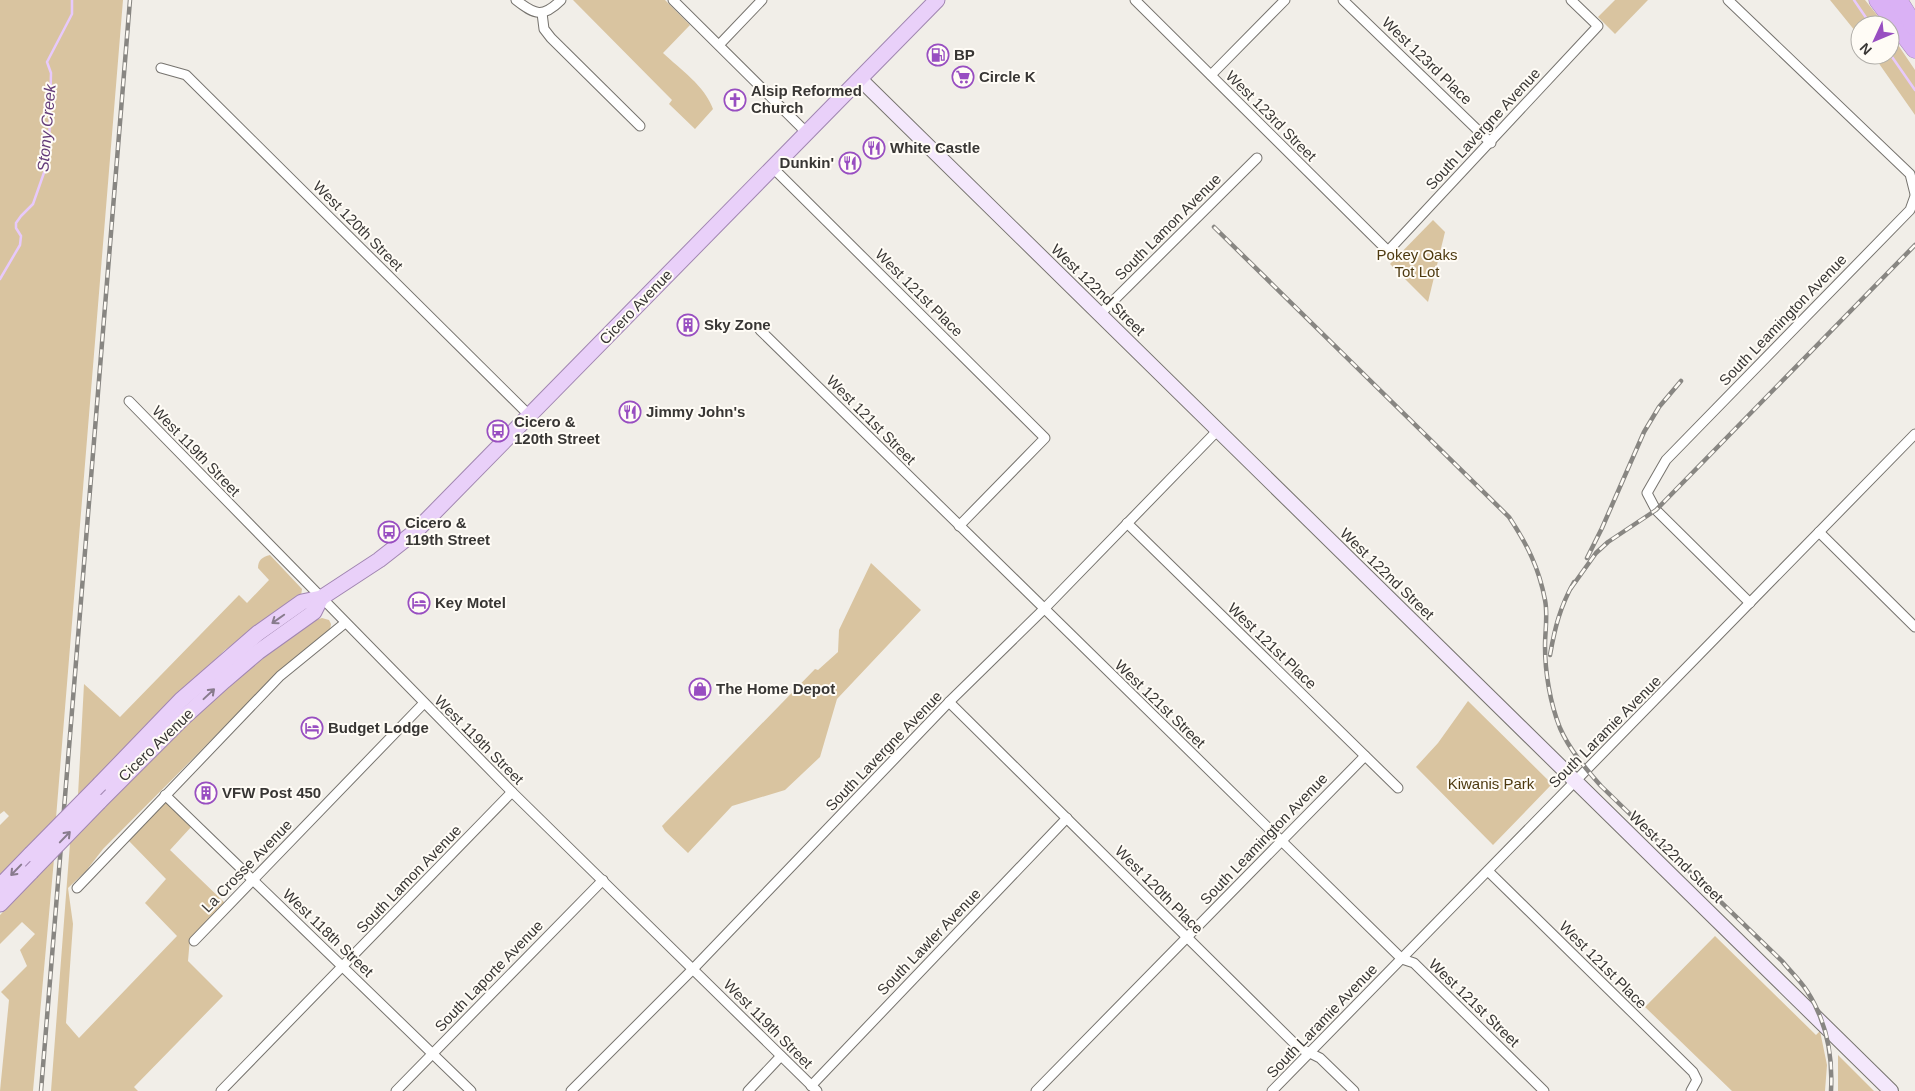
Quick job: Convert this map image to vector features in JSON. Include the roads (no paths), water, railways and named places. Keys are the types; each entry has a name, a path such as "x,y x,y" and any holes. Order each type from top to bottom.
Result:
{"highway":[{"path":"1878,0 1915,49"},
{"path":"1898,0 1915,27"}],"main road":[{"name":"Cicero Avenue","path":"0,886 182,700 230,656 258,633 302,602 321,598 379,560 416,531 937,0"},
{"name":"Cicero Avenue","path":"0,904 99,802 224,681 258,652 314,612 321,598"}],"street":[{"path":"516,0 532,12 542,13 552,9 561,0"},
{"path":"673,0 807,133"},
{"path":"718,45 762,0"},
{"name":"West 123rd Street","path":"1135,0 1388,251"},
{"path":"1211,75 1285,0"},
{"name":"West 123rd Place","path":"1343,0 1491,143"},
{"name":"South Lavergne Avenue","path":"1388,251 1491,143 1598,26 1571,0"},
{"path":"1728,0 1910,174 1915,195"},
{"path":"542,13 544,29 551,38 640,126"},
{"name":"West 120th Street","path":"161,68 186,74 530,416"},
{"name":"West 122nd Street","path":"860,80 1891,1091"},
{"name":"South Lamon Avenue","path":"1099,315 1257,158"},
{"name":"West 121st Place","path":"773,168 1045,438 959,526"},
{"name":"South Leamington Avenue","path":"1750,603 1656,510 1647,493 1666,460 1910,210 1915,195"},
{"name":"West 121st Street","path":"760,330 1281,842 1402,959 1414,963 1544,1091"},
{"name":"West 119th Street","path":"129,401 512,792 814,1088"},
{"name":"South Lavergne Avenue","path":"571,1091 693,969 950,702 1044,609 1218,430"},
{"name":"South Laramie Avenue","path":"1272,1091 1915,434"},
{"name":"West 121st Place","path":"1127,524 1398,788"},
{"path":"1819,532 1915,627"},
{"path":"76,888 280,676 345,623"},
{"name":"West 120th Place","path":"950,702 1298,1047 1320,1058 1354,1091"},
{"name":"La Crosse Avenue","path":"194,941 424,703"},
{"name":"South Leamington Avenue","path":"1036,1091 1365,756"},
{"name":"South Lamon Avenue","path":"221,1091 512,792"},
{"name":"West 118th Street","path":"165,795 254,879 471,1091"},
{"name":"South Lawler Avenue","path":"814,1088 1066,818"},
{"name":"West 121st Place","path":"1488,871 1693,1072 1697,1080 1691,1091"},
{"name":"South Laporte Avenue","path":"396,1091 603,880"},
{"path":"748,1091 781,1056"}],"waterway":[{"name":"Stony Creek","path":"0,279 20,245 21,236 16,228 16,223 33,204 46,167 49,149 51,73 47,62 72,14 72,0"},
{"path":"1854,0 1864,15"},
{"path":"1898,65 1915,90"}],"railway":[{"path":"41,1091 130,0"},
{"path":"1214,227 1509,517 1532,557 1542,588 1546,611 1545,646 1547,677 1553,708 1568,744 1601,786 1782,961 1804,987 1814,1003 1824,1027 1830,1052 1831,1091"},
{"path":"1571,588 1596,553 1608,542 1656,510 1915,245"},
{"path":"1587,558 1644,432 1659,407 1681,381"},
{"path":"1550,655 1559,617 1574,582"}],"place":[{"name":"BP","path":"938,55"},
{"name":"Circle K","path":"963,77"},
{"name":"Alsip Reformed Church","path":"735,100"},
{"name":"White Castle","path":"874,148"},
{"name":"Dunkin'","path":"850,163"},
{"name":"Sky Zone","path":"688,325"},
{"name":"Jimmy John's","path":"630,412"},
{"name":"Cicero & 120th Street","path":"498,431"},
{"name":"Cicero & 119th Street","path":"389,532"},
{"name":"Key Motel","path":"419,603"},
{"name":"The Home Depot","path":"700,689"},
{"name":"Budget Lodge","path":"312,728"},
{"name":"VFW Post 450","path":"206,793"}],"park label":[{"name":"Pokey Oaks Tot Lot","path":"1417,264"},
{"name":"Kiwanis Park","path":"1491,784"}]}
